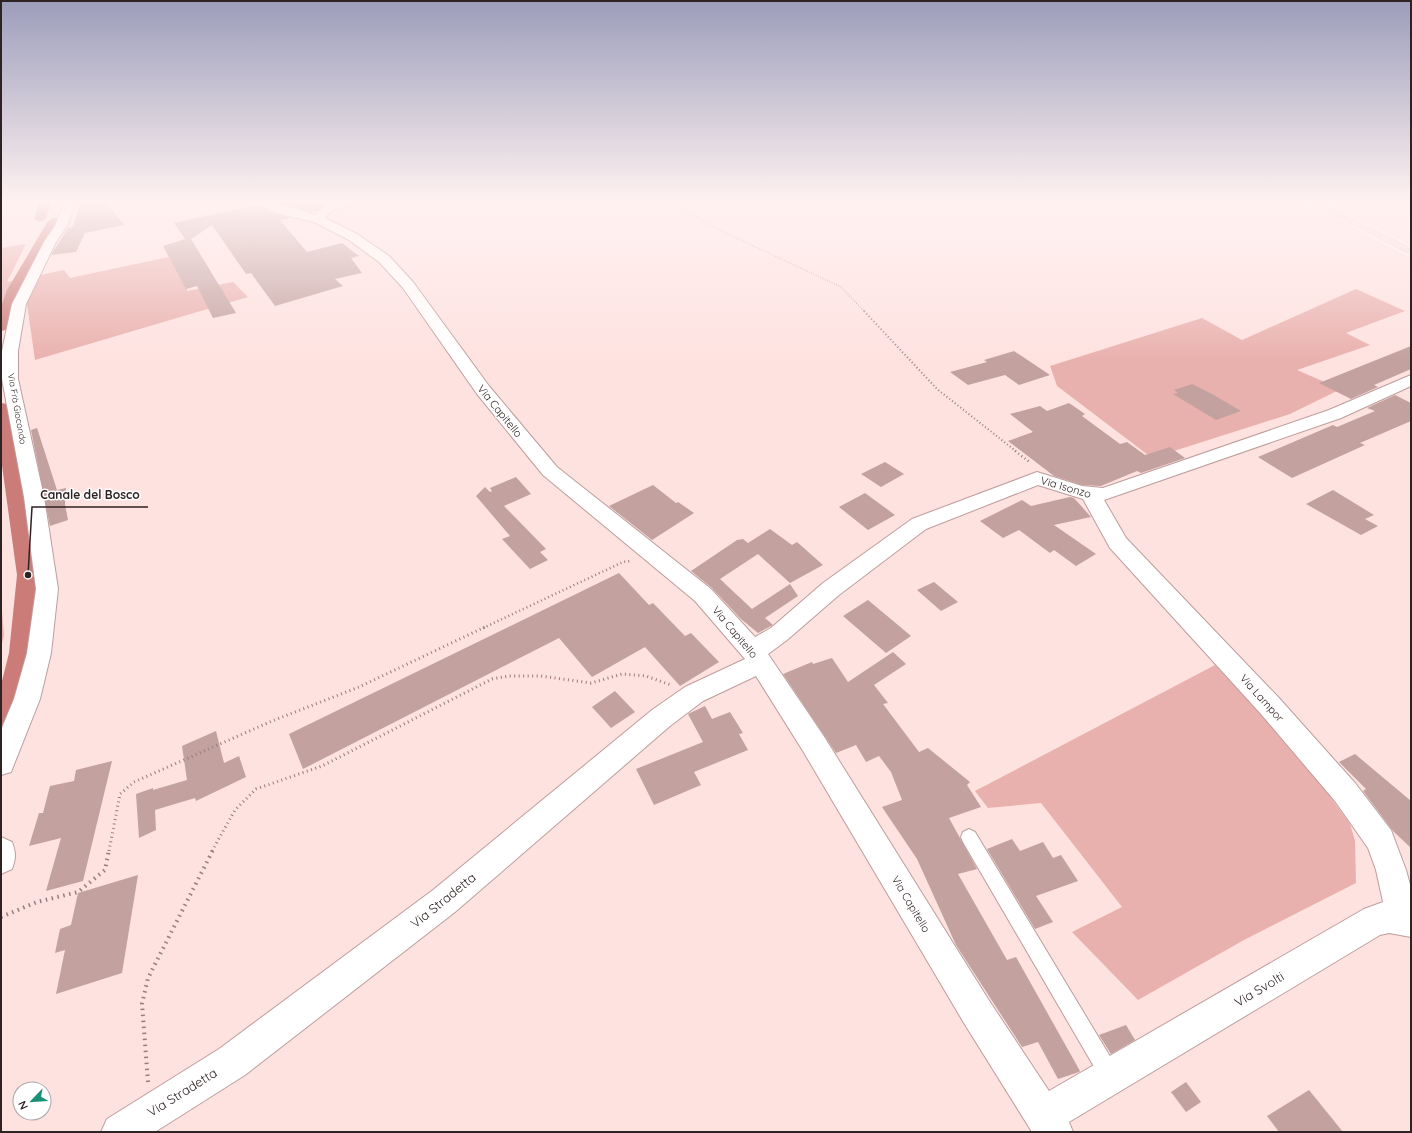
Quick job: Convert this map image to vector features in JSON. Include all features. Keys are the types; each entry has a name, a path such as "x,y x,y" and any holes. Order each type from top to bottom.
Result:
{"street":[{"name":"Via Frà Giocondo","path":"1,763 27,699 39,653 47,589 27,462 10,379 10,351 14,322 19,304 44,255"},
{"name":"Via Capitello","path":"378,255 408,285 483,390 550,471 703,595 757,657 813,743 976,1011 1049,1124"},
{"name":"Via Isonzo","path":"757,657 779,634 831,589 919,524 1037,478 1055,482 1092,495 1105,494 1336,414 1411,380"},
{"name":"Via Lampor","path":"1092,495 1118,543 1270,706 1346,792 1380,840 1407,920"},
{"name":"Via Stradetta","path":"120,1132 232,1062 444,901 661,718 694,694 757,657"},
{"path":"1,852 1,859"},
{"name":"Via Svolti","path":"1049,1124 1110,1076 1375,920 1389,917 1407,920"}],"lane":[{"path":"969,837 1110,1076"}],"path":[{"path":"772,255 841,287 937,389 1055,482"},
{"path":"1,918 37,902 78,892 105,870 120,794 134,782 272,721 359,687 623,562 655,557"},
{"path":"150,1113 142,1004 148,978 204,866 235,810 256,789 322,766 492,679 509,676 541,676 591,683 622,674 646,676 694,694"}],"shaded area":[{"path":"1,255 21,255 7,282 64,270 70,278 179,255 195,255 186,276 187,291 233,282 248,297 35,360 27,304 1,310"},
{"path":"1356,289 1405,311 1346,333 1370,345 1297,370 1341,389 1290,414 1152,458 1057,386 1050,366 1202,318 1242,340"},
{"path":"1,447 2,611 4,636 1,647"},
{"path":"1215,665 1303,759 1350,824 1355,841 1356,883 1244,940 1138,1000 1072,932 1122,907 1041,803 988,808 975,791"}],"building":[{"path":"168,255 201,255 236,313 213,318 197,286 186,289"},
{"path":"233,255 358,255 359,256 351,258 362,273 335,279 343,286 275,306 251,273 246,274"},
{"path":"1411,346 1411,369 1374,385 1378,387 1351,399 1319,383"},
{"path":"1014,351 1050,375 1019,385 1005,375 968,385 950,372 987,362 984,360"},
{"path":"1192,384 1241,411 1216,420 1173,394 1178,393 1174,390"},
{"path":"1395,395 1411,403 1411,421 1360,443 1365,445 1292,478 1258,457 1333,425 1337,427 1375,411 1367,408"},
{"path":"1069,403 1085,414 1082,416 1120,444 1127,442 1145,455 1170,447 1185,458 1141,473 1137,471 1101,486 1082,485 1054,476 1008,441 1033,432 1010,414 1040,406 1047,411"},
{"path":"37,428 57,490 66,488 65,504 68,520 50,526 31,430"},
{"path":"885,462 904,474 881,487 861,474"},
{"path":"516,477 531,494 504,506 546,549 540,552 548,560 530,569 502,539 510,536 476,496 485,487 490,492 492,491 490,488"},
{"path":"653,485 676,503 678,502 694,513 652,540 609,506"},
{"path":"1333,490 1374,515 1365,519 1378,526 1361,535 1306,504"},
{"path":"865,493 895,515 868,530 839,507"},
{"path":"1070,497 1074,498 1091,517 1054,525 1096,554 1076,566 1054,550 1050,553 1019,530 1003,538 980,521 1022,500 1031,506"},
{"path":"770,529 792,545 797,542 823,565 790,583 758,554 720,579 752,609 790,584 798,596 765,618 773,625 758,633 741,619 712,588 691,571 737,540 743,539 748,543"},
{"path":"619,573 649,605 653,603 685,636 691,633 719,662 680,686 645,647 592,677 559,638 303,769 289,734"},
{"path":"934,582 958,602 941,611 917,590"},
{"path":"868,600 911,636 886,653 843,616"},
{"path":"893,652 906,664 874,685 888,703 883,704 919,752 928,748 970,782 967,785 981,807 949,818 977,869 958,874 1007,960 1016,957 1080,1071 1079,1072 1058,1079 1038,1042 1022,1047 956,945 917,859 882,807 902,800 891,772 879,756 866,762 856,745 836,753 783,674 812,662 813,664 832,658 848,682"},
{"path":"615,691 635,712 611,728 592,707"},
{"path":"705,706 712,719 730,712 743,733 739,734 748,750 694,772 701,785 654,805 636,769 703,742 688,714"},
{"path":"216,731 224,763 239,756 246,777 196,801 195,798 155,810 156,830 139,838 136,794 153,788 153,790 187,780 182,746"},
{"path":"1355,754 1411,801 1411,848 1393,831 1363,791 1366,789 1339,762"},
{"path":"112,761 83,881 46,891 61,838 29,846 39,813 43,813 50,786 74,781 76,770"},
{"path":"1012,839 1020,851 1043,842 1053,858 1061,855 1078,881 1036,896 1053,922 1035,929 987,849"},
{"path":"138,875 122,973 56,994 65,950 55,953 60,929 71,925 78,893"},
{"path":"1126,1025 1135,1040 1111,1054 1099,1035"},
{"path":"1186,1082 1201,1102 1186,1112 1171,1092"},
{"path":"1309,1090 1343,1132 1279,1132 1267,1116"}],"waterway":[{"path":"1,327 14,290 34,255"},
{"path":"1,408 17,496 28,575 21,653 10,697 1,719"}],"place":[{"name":"Canale del Bosco","path":"28,575"}]}
